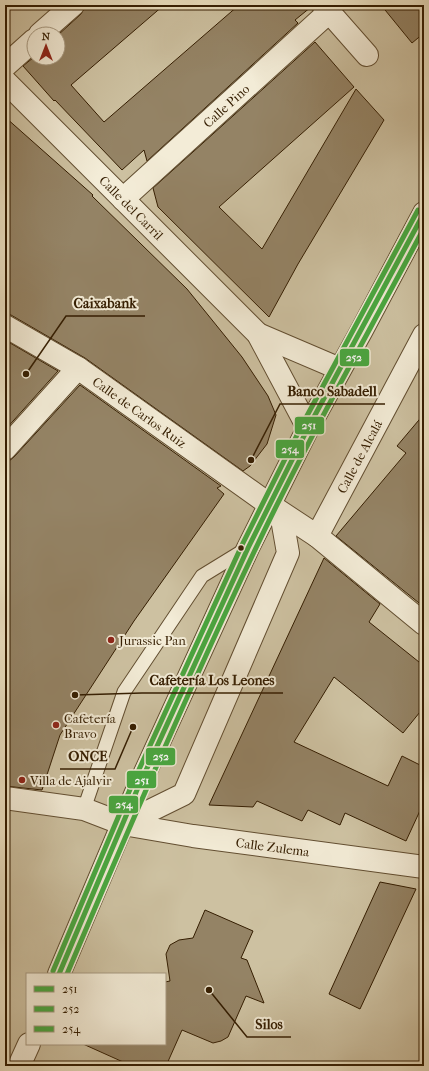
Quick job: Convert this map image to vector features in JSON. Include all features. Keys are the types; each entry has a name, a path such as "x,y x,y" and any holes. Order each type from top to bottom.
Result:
{"street":[{"path":"49,26 73,5"},
{"path":"326,9 367,55"},
{"name":"Calle Pino","path":"123,199 326,9"},
{"path":"5,66 26,47"},
{"name":"Calle del Carril","path":"5,81 258,334 308,428"},
{"path":"59,973 123,824 248,548 275,509 308,428 424,213"},
{"name":"Calle de Carlos Ruiz","path":"5,326 78,368 275,509"},
{"name":"Calle del Carril","path":"258,334 340,369"},
{"name":"Calle de Alcalá","path":"317,536 418,360 424,335"},
{"path":"5,449 78,368"},
{"path":"275,509 317,536 424,624"},
{"path":"123,824 184,794 288,553 275,509"},
{"name":"Calle Zulema","path":"5,798 84,809 123,824 193,836 424,867"},
{"path":"19,1066 29,1045"}],"lane":[{"path":"84,809 124,692 202,576 248,548"}],"shaded area":[{"path":"5,5 424,5 424,1066 5,1066"}],"building":[{"path":"86,5 164,5 71,85 104,122 239,5 311,5 311,7 295,20 298,23 147,161 144,150 122,170 55,100 54,101 23,66 26,64 26,66 66,66 66,28 81,14"},
{"path":"381,5 424,5 424,33 412,43"},
{"path":"315,42 354,87 219,207 262,249 356,89 384,120 298,264 269,317 158,207 153,188"},
{"path":"5,117 93,195 92,196 187,289 242,357 268,396 276,415 267,444 250,466 243,471 85,358 11,315 5,314"},
{"path":"5,340 58,371 5,430"},
{"path":"80,385 221,486 217,488 224,494 134,621 60,735 42,790 5,786 5,461 9,461 14,457"},
{"path":"424,414 424,607 336,536 406,453 397,446"},
{"path":"324,558 380,604 369,622 424,666 424,707 403,733 334,677 294,742 388,786 402,756 424,767 424,802 406,841 345,813 340,825 308,810 302,821 257,801 253,807 209,805"},
{"path":"380,882 416,889 360,1009 329,994"},
{"path":"205,910 253,931 241,958 247,960 264,1003 246,996 228,1037 221,1041 213,1043 182,1030 166,1066 132,1066 85,1045 166,1045 166,982 170,981 166,954 170,945 179,940 193,938"}],"transit line":[{"name":"254","path":"53,971 131,787 242,545 302,425 418,210"},
{"name":"251","path":"59,973 137,790 248,548 308,428 424,213"},
{"name":"252","path":"67,973 158,762 254,552 316,430 424,228"}],"place":[{"name":"Caixabank","path":"26,374"},
{"name":"Banco Sabadell","path":"251,460"},
{"name":"Jurassic Pan","path":"111,640"},
{"name":"Cafetería Los Leones","path":"75,695"},
{"name":"Cafetería Bravo","path":"56,725"},
{"name":"ONCE","path":"133,727"},
{"name":"Villa de Ajalvir","path":"22,780"},
{"name":"Silos","path":"209,990"}]}
